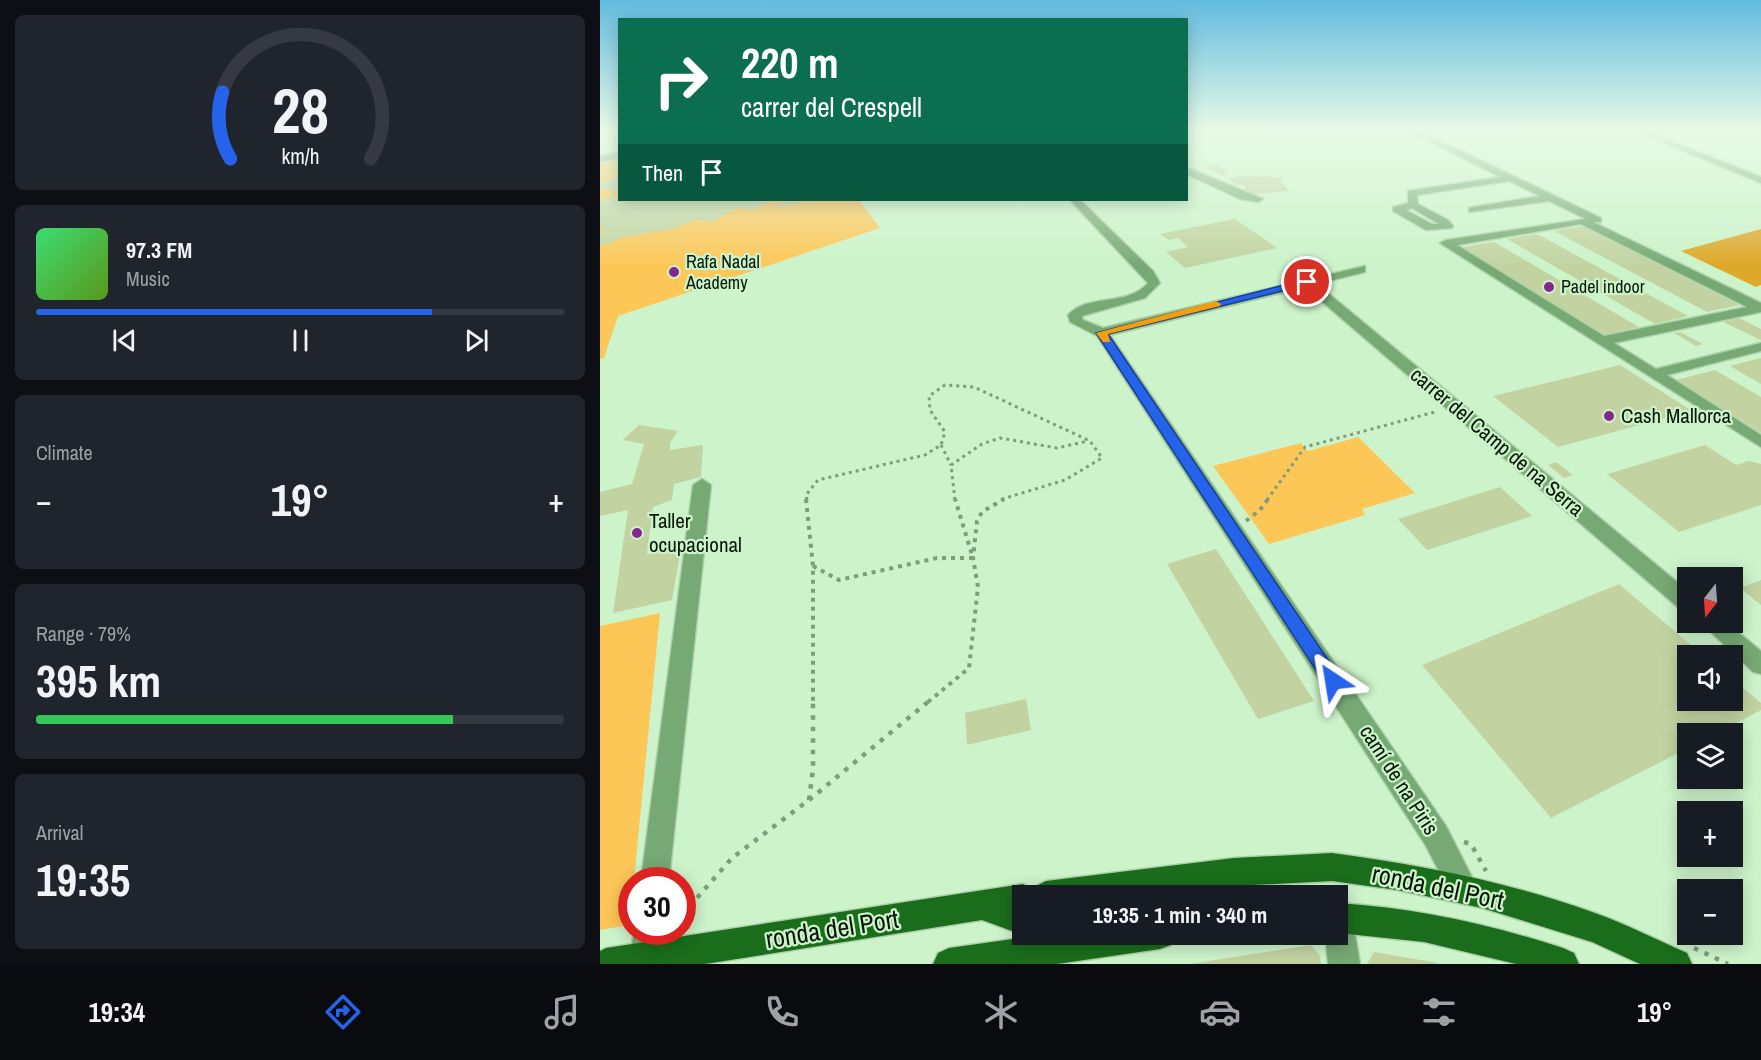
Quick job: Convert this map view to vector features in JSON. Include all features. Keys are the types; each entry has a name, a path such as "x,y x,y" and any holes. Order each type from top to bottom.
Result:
{"main road":[{"name":"ronda del Port","path":"1132,885 1234,872 1321,867 1397,876 1463,889 1594,928 1676,964"},
{"name":"ronda del Port","path":"696,939 1012,901"},
{"path":"982,906 1012,916"},
{"name":"ronda del Port","path":"1348,921 1418,925 1477,937 1563,964"},
{"name":"ronda del Port","path":"606,964 646,945"},
{"path":"949,964 1012,959 1083,945"}],"street":[{"path":"1201,177 1244,197 1258,199"},
{"path":"1413,205 1412,193 1509,178 1761,304"},
{"path":"1473,210 1550,198"},
{"name":"camí de na Piris","path":"1076,201 1149,274 1154,283 1150,291 1134,298 1086,309 1075,315 1077,322 1102,333 1436,836 1463,889"},
{"path":"1413,205 1449,221 1448,225 1430,228 1397,208 1413,205"},
{"path":"1761,304 1582,221 1446,243 1761,441"},
{"path":"1102,333 1361,269"},
{"name":"carrer del Camp de na Serra","path":"1307,282 1677,594"},
{"path":"1602,341 1761,304"},
{"path":"1654,374 1761,347"},
{"path":"658,867 702,485"},
{"path":"1724,633 1761,665"},
{"path":"1341,945 1344,964"}],"path":[{"path":"809,800 813,769 813,566 806,495 818,480 925,455 941,445 945,432 930,410 929,396 945,385 974,387 1089,441 1102,458 1065,480 996,501 982,512 977,521 973,558"},
{"path":"1231,527 1246,521 1260,510 1305,447 1455,406"},
{"path":"951,465 982,444 1000,438 1057,448 1089,441"},
{"path":"696,899 732,858 809,800 969,668 978,587 973,558 956,504 951,465 941,445"},
{"path":"813,566 840,580 937,558 973,558"}],"shaded area":[{"name":"Rafa Nadal Academy","path":"600,177 618,177 618,201 860,201 880,228 618,316 604,358 600,359"},
{"path":"1761,229 1761,285 1756,287 1681,251"},
{"path":"1358,437 1415,493 1362,509 1365,515 1269,544 1213,466 1301,443 1308,451"},
{"path":"660,613 635,867 618,867 618,927 600,930 600,626"}],"building":[{"path":"1281,177 1283,180 1279,180 1289,191 1247,195 1244,185 1236,185 1228,179"},
{"path":"618,178 618,192 600,189 600,184"},
{"path":"608,197 618,197 618,201 771,201 753,210 738,208 713,221 695,220 672,229 624,237 606,245 600,244 600,232 605,228 600,227 600,201"},
{"path":"786,201 806,201 771,209"},
{"path":"1235,219 1277,248 1185,268 1166,252 1188,247 1178,238 1169,240 1160,234"},
{"path":"1583,226 1739,305 1707,312 1554,231"},
{"path":"1537,234 1688,316 1655,324 1507,239"},
{"name":"Padel indoor","path":"1494,242 1639,327 1604,335 1462,247"},
{"path":"1739,318 1761,329 1761,340 1723,322"},
{"path":"1680,332 1703,344 1696,346 1674,333"},
{"path":"1761,358 1761,384 1730,366"},
{"path":"1620,365 1692,411 1558,447 1493,396"},
{"path":"1715,370 1761,397 1761,433 1676,380"},
{"name":"Taller ocupacional","path":"639,425 678,431 670,443 670,450 703,445 701,477 674,484 672,500 653,507 647,554 681,549 672,600 613,613 628,510 600,516 600,492 632,484 644,444 623,440"},
{"path":"1705,445 1736,465 1749,461 1761,464 1761,505 1679,532 1607,474"},
{"path":"1556,462 1573,475 1564,478 1548,465"},
{"path":"1500,487 1532,516 1427,550 1398,519"},
{"path":"1216,549 1314,701 1258,719 1167,564"},
{"path":"1761,580 1761,605 1743,590 1743,587"},
{"path":"1619,584 1691,645 1677,645 1677,711 1743,711 1743,688 1761,703 1761,710 1736,723 1677,723 1677,754 1551,818 1422,665"},
{"path":"1026,699 1031,730 967,745 965,713"},
{"path":"1311,945 1320,956 1321,964 1190,964"},
{"path":"1374,952 1438,963 1438,964 1367,964"}],"slow traffic":[{"path":"1106,340 1102,333 1216,304"}],"place":[{"name":"Rafa Nadal Academy","path":"674,272"},
{"name":"Padel indoor","path":"1549,287"},
{"name":"Cash Mallorca","path":"1609,416"},
{"name":"Taller ocupacional","path":"637,533"}],"route":[{"path":"1307,282 1102,333 1333,681"}]}
